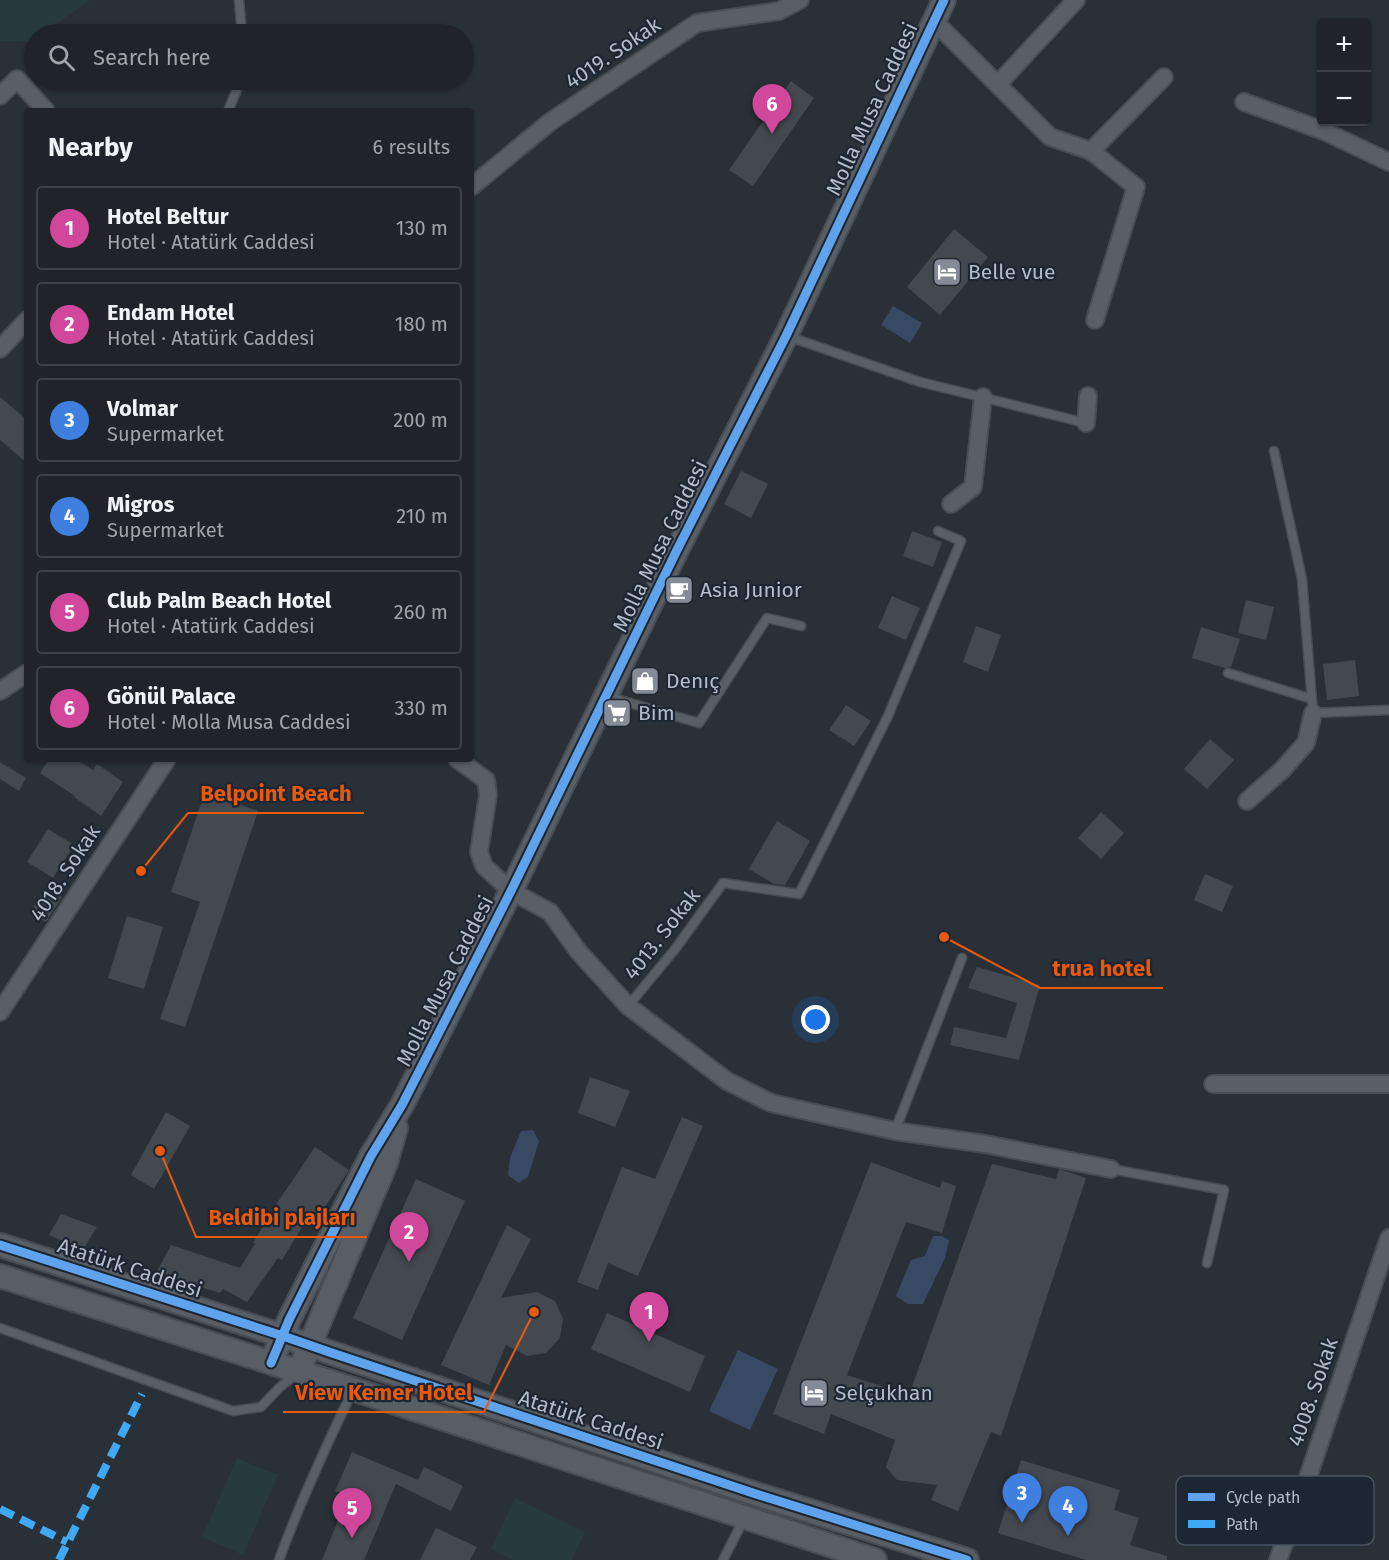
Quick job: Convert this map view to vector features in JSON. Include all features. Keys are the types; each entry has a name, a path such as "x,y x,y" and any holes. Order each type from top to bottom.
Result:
{"street":[{"name":"4019. Sokak","path":"474,185 550,123 697,23 779,11 800,0"},
{"name":"Molla Musa Caddesi","path":"402,1105 511,891 677,550 786,336 944,0"},
{"path":"998,84 1076,0"},
{"path":"934,21 1050,137 1091,151 1136,188 1095,320"},
{"path":"1091,151 1164,77"},
{"path":"0,96 16,80 24,88"},
{"path":"26,90 43,108"},
{"path":"1244,102 1324,131 1389,162"},
{"path":"0,349 24,323"},
{"path":"1086,423 1088,396"},
{"path":"951,504 973,488 983,397"},
{"path":"0,691 24,675"},
{"path":"1247,801 1282,770 1306,743 1313,706"},
{"name":"4018. Sokak","path":"0,1012 165,762"},
{"path":"461,762 486,780 488,795 479,852 484,866 511,891 550,912 578,951 628,1006 727,1081 771,1103 895,1131 985,1144 1111,1169"},
{"path":"1213,1084 1389,1084"},
{"path":"275,1375 283,1336 371,1155 402,1105"},
{"path":"299,1372 386,1162 402,1105"},
{"name":"4008. Sokak","path":"1308,1476 1389,1238"},
{"name":"Atatürk Caddesi","path":"0,1245 283,1336 756,1494 967,1560"},
{"path":"0,1276 275,1375 299,1372 875,1560"},
{"name":"4008. Sokak","path":"1278,1560 1284,1545"}],"lane":[{"path":"239,0 241,24"},
{"path":"229,108 237,90"},
{"path":"786,336 920,382 1086,423"},
{"path":"1274,451 1302,579 1313,706"},
{"name":"4013. Sokak","path":"628,1006 676,948 723,883 799,894 888,716 961,541 938,531"},
{"path":"606,696 699,723 767,618 801,626"},
{"path":"1228,673 1313,706 1389,710"},
{"path":"895,1131 962,958"},
{"path":"1111,1169 1224,1190 1207,1263"},
{"path":"0,1328 233,1411 261,1407 275,1375"},
{"path":"279,1560 322,1455 353,1390"},
{"path":"723,1560 744,1518"}],"green space":[{"path":"0,0 90,0 56,24 24,24 24,41 0,41"},
{"path":"237,1458 278,1475 243,1555 202,1537"},
{"path":"515,1498 585,1532 572,1560 513,1560 491,1549"}],"water":[{"path":"893,306 922,323 910,343 881,325"},
{"path":"533,1130 539,1141 528,1177 519,1183 508,1175 510,1158 521,1131"},
{"path":"933,1236 942,1236 949,1240 945,1258 923,1304 908,1304 896,1296 911,1260 925,1256"},
{"path":"738,1350 778,1369 750,1430 709,1411"}],"building":[{"path":"791,81 814,98 753,186 729,170"},
{"name":"Belle vue","path":"954,229 988,257 940,315 907,287"},
{"path":"0,397 24,417 24,460 0,440"},
{"path":"741,471 768,484 751,518 724,504"},
{"path":"912,531 942,542 933,567 903,556"},
{"path":"892,596 920,608 906,640 878,628"},
{"path":"1246,600 1274,607 1266,640 1238,633"},
{"path":"976,626 1001,635 988,672 963,662"},
{"path":"1201,627 1240,639 1231,667 1225,668 1192,658"},
{"path":"1355,660 1359,696 1327,700 1323,664"},
{"path":"846,705 871,721 854,746 829,730"},
{"path":"1210,739 1234,760 1207,789 1184,769"},
{"path":"0,762 26,778 19,791 0,779"},
{"path":"47,762 81,762 93,770 97,764 123,782 101,816 40,773"},
{"path":"205,792 258,811 185,1027 160,1019 200,902 171,892"},
{"path":"1101,812 1124,833 1101,859 1078,838"},
{"path":"777,821 810,841 785,885 774,884 749,869"},
{"path":"48,829 74,845 53,878 27,862"},
{"path":"1205,874 1233,886 1222,912 1194,900"},
{"path":"47,887 62,897 46,922 30,912"},
{"path":"127,916 163,927 144,989 108,978"},
{"path":"977,967 1040,985 1019,1060 950,1045 954,1027 1006,1038 1017,1003 968,988"},
{"path":"590,1077 630,1091 615,1127 578,1113"},
{"path":"166,1112 190,1126 154,1189 131,1175"},
{"path":"682,1117 703,1126 638,1276 608,1263 598,1290 577,1282 622,1167 655,1179"},
{"path":"315,1147 349,1170 314,1224 307,1219 282,1260 278,1258 247,1302 223,1289 220,1293 156,1273 171,1245 240,1268 277,1203"},
{"path":"871,1162 940,1188 942,1181 956,1186 942,1233 906,1222 847,1375 909,1395 992,1164 1056,1179 1059,1169 1086,1178 1001,1436 991,1432 958,1511 931,1500 937,1485 897,1480 886,1467 895,1440 831,1414 824,1434 773,1414"},
{"path":"416,1179 465,1201 402,1340 353,1318"},
{"path":"61,1214 97,1227 83,1250 49,1235"},
{"path":"507,1225 531,1239 501,1298 537,1292 555,1301 563,1319 560,1338 546,1353 527,1356 506,1345 489,1385 441,1365"},
{"path":"607,1313 705,1356 690,1392 591,1349"},
{"path":"352,1452 418,1480 424,1467 463,1486 451,1511 396,1484 364,1560 322,1560 348,1496 335,1491"},
{"path":"1021,1460 1120,1490 1114,1510 1139,1518 1130,1545 1167,1556 1167,1560 1086,1560 998,1533"},
{"path":"436,1528 477,1547 470,1560 420,1560"}],"marked path":[{"path":"59,1560 142,1394"},
{"path":"0,1509 67,1542"}],"cycle path":[{"path":"271,1363 289,1320 371,1156 402,1105 511,891 677,550 786,336 944,0"},
{"path":"0,1245 283,1336 756,1494 967,1560"}],"place":[{"name":"Gönül Palace","path":"772,134"},
{"name":"Belle vue","path":"947,272"},
{"name":"Asia Junior","path":"679,590"},
{"name":"Denıç","path":"645,681"},
{"name":"Bim","path":"617,713"},
{"name":"Belpoint Beach","path":"141,871"},
{"name":"trua hotel","path":"944,937"},
{"name":"Beldibi plajları","path":"160,1151"},
{"name":"Endam Hotel","path":"409,1262"},
{"name":"View Kemer Hotel","path":"534,1312"},
{"name":"Hotel Beltur","path":"649,1342"},
{"name":"Selçukhan","path":"814,1393"},
{"name":"Volmar","path":"1022,1523"},
{"name":"Migros","path":"1068,1536"},
{"name":"Club Palm Beach Hotel","path":"352,1538"}]}
